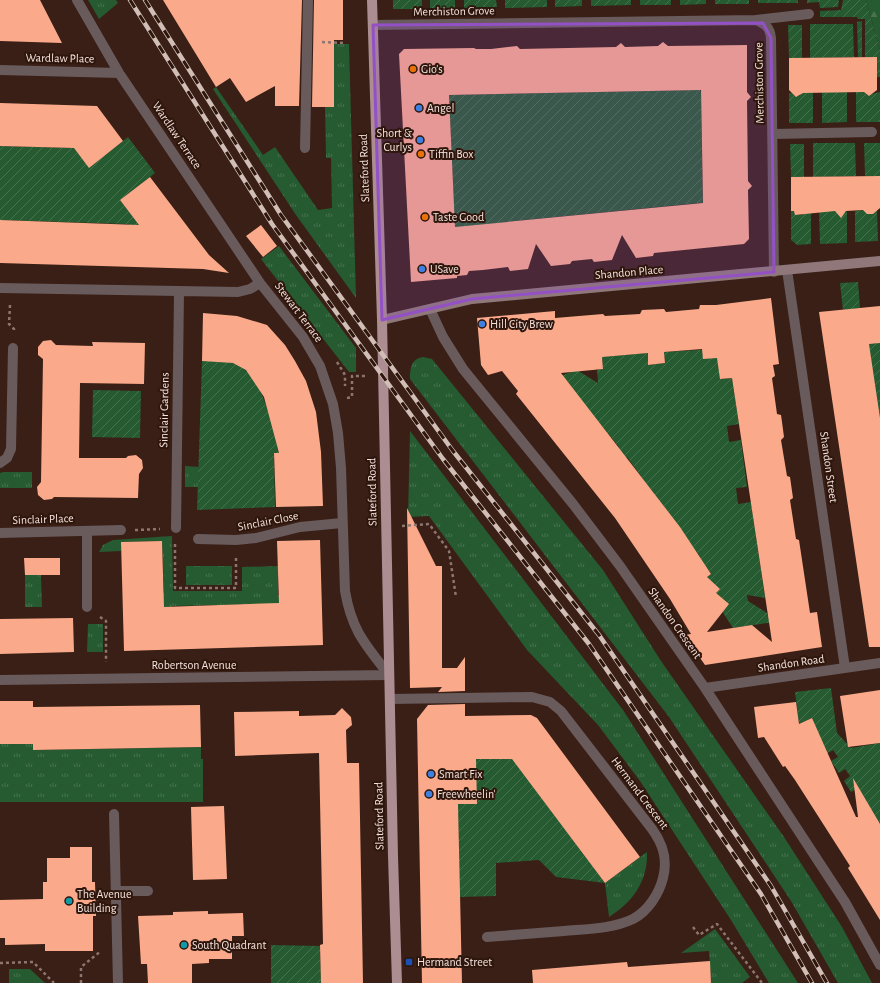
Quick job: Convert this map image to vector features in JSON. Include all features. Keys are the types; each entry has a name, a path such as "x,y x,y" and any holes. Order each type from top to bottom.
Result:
{"main road":[{"name":"Slateford Road","path":"372,0 382,323 397,983"}],"street":[{"name":"Wardlaw Terrace","path":"77,0 119,73 260,283"},
{"path":"305,148 308,0"},
{"path":"756,20 809,14"},
{"name":"Merchiston Grove","path":"373,25 756,20 767,26 771,38 774,272"},
{"name":"Wardlaw Place","path":"0,70 119,73"},
{"path":"773,134 872,132"},
{"name":"Shandon Place","path":"382,323 472,299 880,261"},
{"name":"Shandon Street","path":"787,270 846,668"},
{"name":"Stewart Terrace","path":"0,288 238,292 250,289 260,283 303,337 320,366 328,384 338,433 341,468 345,590 348,608 360,638 389,676"},
{"name":"Sinclair Gardens","path":"176,528 179,292"},
{"name":"Shandon Crescent","path":"430,309 443,337 463,369 573,504 620,566 705,688 845,902 880,965"},
{"path":"0,463 7,458 11,450 13,348"},
{"name":"Sinclair Close","path":"198,540 236,540 259,538 306,526 342,523"},
{"name":"Sinclair Place","path":"0,533 121,530"},
{"name":"Sinclair Place","path":"87,531 87,608"},
{"name":"Shandon Road","path":"705,688 880,663"},
{"name":"Robertson Avenue","path":"0,680 389,676"},
{"name":"Hermand Crescent","path":"390,699 532,697 550,702 561,711 655,832 661,843 665,860 662,881 650,903 633,919 599,928 488,937"},
{"path":"114,814 118,983"},
{"path":"116,891 148,892"}],"path":[{"path":"307,42 345,43"},
{"path":"11,288 9,324 14,329 13,348"},
{"path":"334,356 345,375 345,390"},
{"path":"345,398 352,397 352,376 366,376"},
{"path":"386,526 429,524 449,551 456,597"},
{"path":"121,530 176,528 175,588 236,588 236,540"},
{"path":"87,608 106,621 105,679"},
{"path":"693,927 699,935 717,924 762,983"},
{"path":"81,983 81,967 118,938"},
{"path":"0,963 33,962 54,983"}],"highlighted area":[{"path":"763,23 771,38 774,272 472,299 382,320 373,25"}],"green space":[{"path":"88,0 116,0 118,3 99,19"},
{"path":"393,0 422,0 422,9 393,9"},
{"path":"430,0 455,0 455,8 430,8"},
{"path":"464,0 496,0 497,7 464,8"},
{"path":"505,0 547,0 547,7 505,8"},
{"path":"555,0 582,0 582,6 555,7"},
{"path":"591,0 631,0 631,5 591,6"},
{"path":"640,0 671,0 671,5 640,5"},
{"path":"680,0 706,0 706,4 680,5"},
{"path":"715,0 749,0 749,4 715,4"},
{"path":"758,0 798,0 798,3 758,3"},
{"path":"807,0 839,0 838,7 820,8 819,2 807,3"},
{"path":"843,0 866,0 880,50 880,77 877,77 877,57 865,57 865,19 858,19 857,17 820,17 820,11 841,10"},
{"path":"866,0 880,0 880,50"},
{"path":"862,21 862,57 858,57 857,22"},
{"path":"810,24 853,24 854,57 810,58"},
{"path":"788,25 802,25 802,58 789,58"},
{"path":"334,44 349,44 356,298 296,215 213,89 216,87 263,155 275,147 318,210 332,208 331,158 326,158 325,107 334,107"},
{"path":"698,87 701,92 703,226 701,227 699,203 515,221 455,230 449,95 695,90"},
{"path":"813,92 813,123 789,123 789,93 799,96 801,93"},
{"path":"822,92 847,92 847,122 822,123"},
{"path":"856,92 865,92 867,95 880,92 880,122 856,122"},
{"path":"128,137 155,173 120,200 141,227 126,224 0,220 0,146 74,148 89,167"},
{"path":"813,143 855,143 856,176 813,177"},
{"path":"864,143 880,143 880,176 865,176"},
{"path":"790,144 804,144 804,177 791,177"},
{"path":"865,210 867,214 873,214 875,210 877,210 878,241 855,242 855,211"},
{"path":"791,211 795,211 795,215 802,215 803,211 811,211 811,244 797,245 791,240"},
{"path":"819,211 836,211 838,214 843,214 847,211 847,243 820,244"},
{"path":"279,246 356,348 356,372 349,372 261,259"},
{"path":"858,282 860,308 843,310 840,283"},
{"path":"871,340 874,344 880,342 880,417 876,414 871,380 874,378 868,359 871,356 865,341"},
{"path":"716,349 721,379 732,378 739,424 727,426 729,442 741,440 747,487 736,488 738,504 751,502 765,598 747,595 748,601 767,613 768,616 780,621 733,628 712,596 720,589 702,580 711,574 708,569 693,564 701,559 697,552 688,558 677,524 661,503 653,509 654,493 650,488 642,494 643,479 627,457 619,463 612,453 619,447 571,389 568,382 553,379 571,372 556,363 559,359 598,383 597,370 603,369 602,356 648,353 649,365 665,363 664,352"},
{"path":"423,357 432,359 603,570 661,661 784,837 842,927 872,983 838,983 791,901 669,717 410,379 412,365 416,360"},
{"path":"202,361 221,361 233,363 243,368 252,377 259,388 265,401 279,453 274,454 275,507 197,510"},
{"path":"93,390 141,391 140,438 92,437"},
{"path":"410,431 623,710 798,983 769,983 731,920 640,781 598,725 527,650 429,516 408,517"},
{"path":"185,466 199,467 198,487 185,487"},
{"path":"32,472 32,488 0,488 0,473"},
{"path":"172,536 173,591 242,591 242,567 278,566 278,595 291,611 271,604 173,606 158,611 164,591 162,541 121,542 121,551 99,552 103,545 113,540"},
{"path":"186,566 232,566 232,585 186,585"},
{"path":"25,575 41,575 42,607 25,607"},
{"path":"88,624 103,624 103,652 87,652"},
{"path":"831,688 837,733 851,748 880,743 880,827 869,806 862,810 856,799 862,795 858,788 851,792 844,781 850,776 845,769 839,773 831,761 838,757 833,750 826,754 812,718 799,724 795,692"},
{"path":"0,744 33,744 33,750 201,747 201,759 203,759 203,802 0,802"},
{"path":"497,755 497,759 513,759 605,883 556,877 539,860 496,863 496,896 459,897 458,804 476,804 457,756"},
{"path":"647,852 645,872 637,890 625,905 609,917 605,883"},
{"path":"715,929 750,977 742,983 711,983 709,951 681,953"},
{"path":"271,945 320,946 321,983 271,983"},
{"path":"9,969 30,969 45,983 9,983"}],"building":[{"path":"0,0 40,0 62,43 0,41"},
{"path":"163,0 302,0 299,106 275,106 275,86 246,102 230,78 216,87"},
{"path":"314,0 343,0 343,40 334,40 334,107 312,107"},
{"path":"663,42 668,46 747,45 747,92 751,97 747,101 748,181 752,186 748,190 749,239 744,244 654,253 653,256 636,258 622,235 612,260 594,262 592,259 572,261 570,264 551,266 536,244 528,269 510,271 508,267 469,271 467,275 457,276 457,278 411,282 399,54 404,49 491,49 517,46 520,49 616,47 621,43 625,47 658,46","holes":["701,90 703,203 455,227 449,95"]},
{"path":"877,57 877,90 869,96 864,92 803,93 796,97 789,90 789,58"},
{"path":"0,103 97,106 123,141 89,168 74,148 0,146"},
{"path":"880,176 880,208 873,214 867,214 863,210 846,211 841,218 835,211 795,215 794,211 791,211 791,177"},
{"path":"150,177 209,255 229,273 203,269 0,263 0,220 139,225 120,200"},
{"path":"261,225 277,246 263,257 246,236"},
{"path":"771,298 779,364 773,365 775,376 772,378 777,414 781,415 784,437 781,440 787,476 790,477 793,498 790,500 796,539 799,540 810,613 817,612 822,647 705,665 684,635 691,634 670,599 615,518 516,394 518,391 502,371 488,375 481,365 477,318 555,311 555,318 603,314 605,316 640,314 642,310 664,309 666,312 699,309 700,305 716,305","holes":["702,349 703,359 717,358 720,379 732,378 772,642 752,625 707,632 729,604 716,593 720,589 707,577 711,574 680,527 561,373 603,369 602,357 648,353 648,365 665,363 664,352"]},
{"path":"880,306 880,343 869,344 880,418 880,647 869,647 819,312"},
{"path":"203,313 237,316 267,325 285,345 295,361 306,381 316,412 321,452 323,506 276,507 274,453 279,453 264,397 246,370 233,363 202,361"},
{"path":"51,340 56,345 93,346 92,342 145,343 144,384 80,383 79,458 126,458 128,456 136,455 142,460 143,468 139,474 138,498 54,497 52,499 44,500 38,495 37,487 41,482 43,359 38,355 38,347 43,341"},
{"path":"407,508 436,566 442,566 442,668 457,668 465,657 465,691 438,692 442,687 410,688"},
{"path":"320,540 323,645 124,651 121,542 162,541 164,607 279,603 277,541"},
{"path":"24,558 60,558 60,575 25,575"},
{"path":"73,618 74,652 0,654 0,619"},
{"path":"880,690 880,743 848,747 840,696"},
{"path":"0,701 33,701 33,707 200,705 201,747 33,750 33,744 0,744"},
{"path":"796,702 799,724 812,718 856,817 858,817 853,778 880,824 880,920 848,868 850,866 795,780 785,766 783,767 764,737 758,738 754,707"},
{"path":"465,704 465,716 531,715 537,718 640,857 605,883 512,759 476,759 477,804 458,804 462,983 422,983 417,719 428,705"},
{"path":"342,708 351,717 352,725 346,730 347,763 359,763 363,983 321,983 320,945 323,944 319,753 235,756 234,712 299,711 299,716 335,715"},
{"path":"224,806 227,879 193,880 191,807"},
{"name":"The Avenue Building","path":"70,847 92,847 92,882 95,882 96,916 93,916 93,951 45,951 45,944 5,945 5,938 0,938 0,900 43,899 43,882 47,882 47,858 70,858"},
{"name":"South Quadrant","path":"208,911 208,914 243,913 244,936 232,936 232,959 209,959 209,963 192,964 192,983 148,983 147,964 141,964 138,916 173,915 173,912"},
{"path":"710,961 711,983 533,983 532,970 627,962 628,967"}],"railway":[{"path":"130,0 272,224 443,459 589,644 761,894 812,983"},
{"path":"145,0 281,215 453,451 599,635 771,886 827,983"}],"place":[{"name":"Gio’s","path":"413,69"},
{"name":"Angel","path":"419,108"},
{"name":"Short & Curlys","path":"420,140"},
{"name":"Tiffin Box","path":"421,154"},
{"name":"Taste Good","path":"425,217"},
{"name":"USave","path":"422,269"},
{"name":"Hill City Brew","path":"482,324"},
{"name":"Smart Fix","path":"431,774"},
{"name":"Freewheelin'","path":"429,794"},
{"name":"The Avenue Building","path":"69,901"},
{"name":"South Quadrant","path":"184,945"},
{"name":"Hermand Street","path":"409,962"}]}
